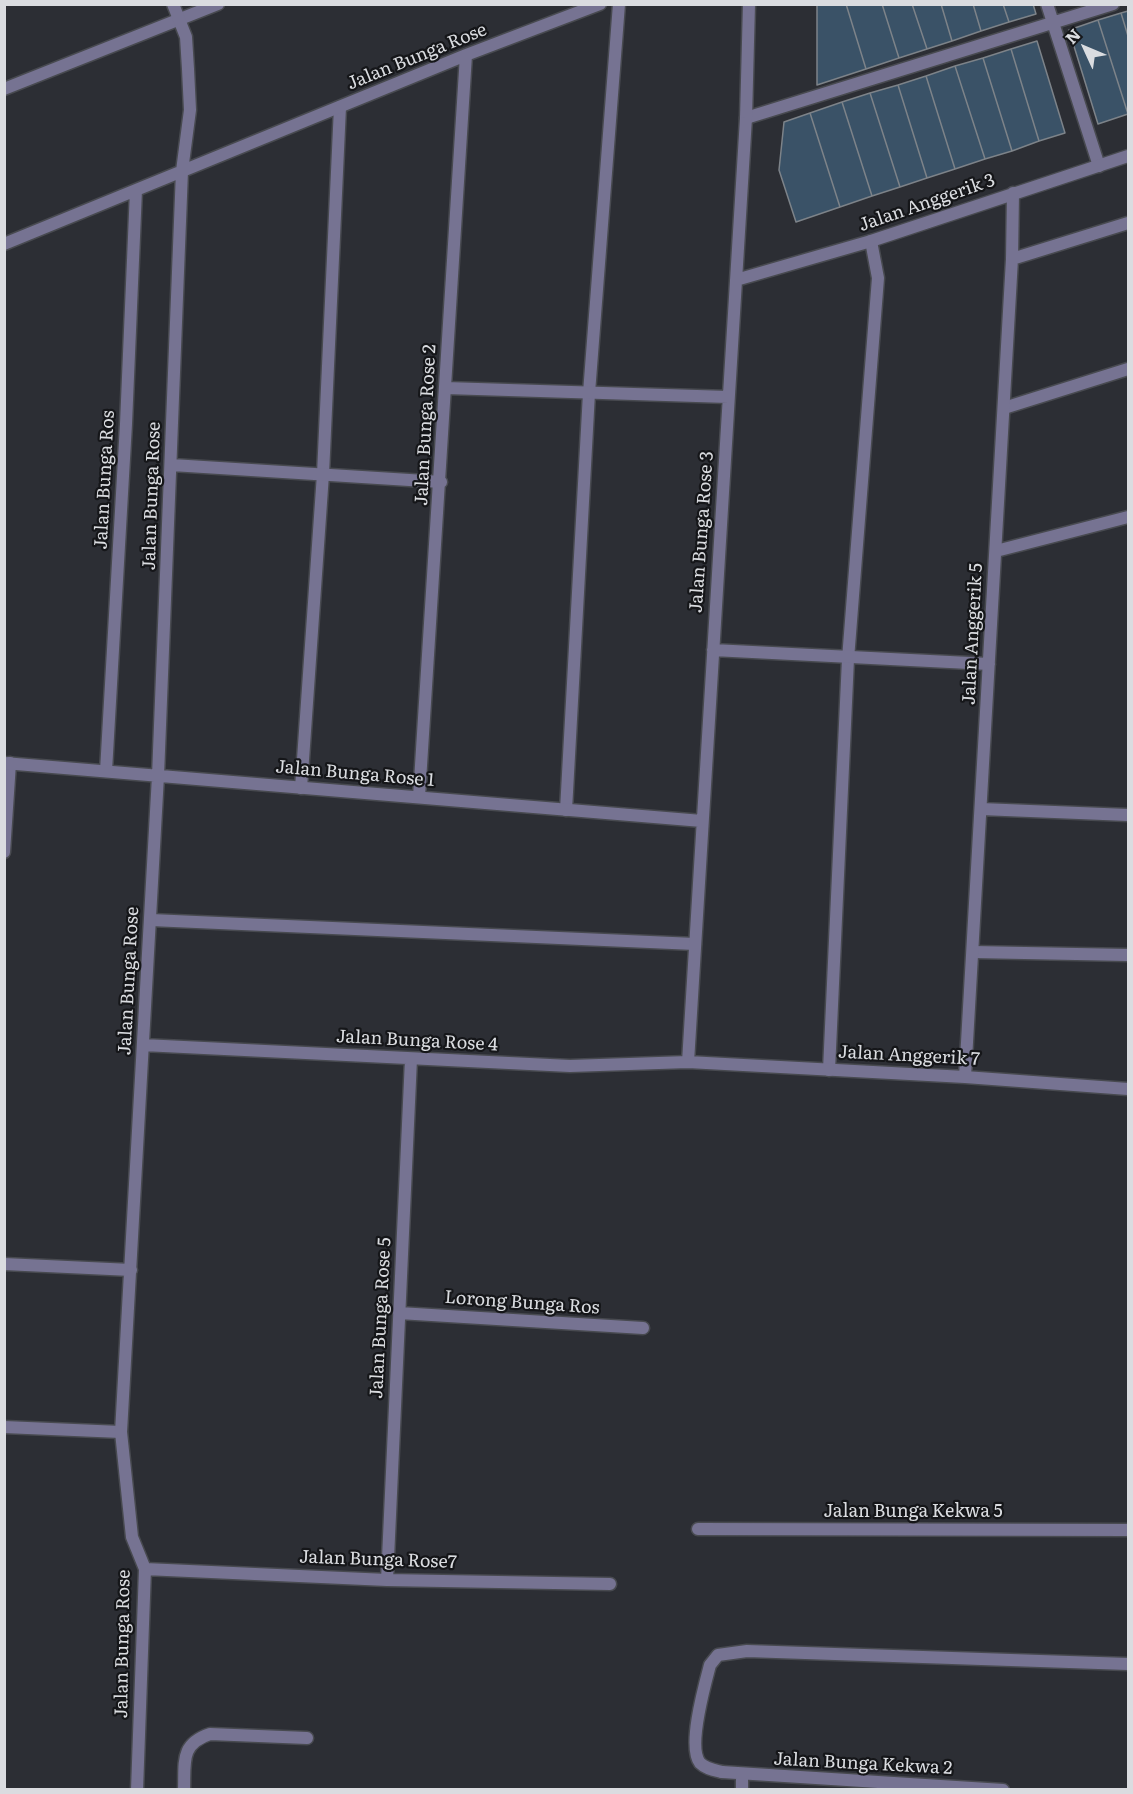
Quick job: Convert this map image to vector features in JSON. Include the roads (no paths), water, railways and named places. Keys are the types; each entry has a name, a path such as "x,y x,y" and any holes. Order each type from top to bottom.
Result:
{"street":[{"name":"Jalan Bunga Rose","path":"137,1790 145,1569 132,1537 122,1432 159,776 182,171 190,110 186,37 173,4"},
{"path":"4,89 218,4"},
{"name":"Jalan Bunga Rose","path":"4,244 466,55 600,4"},
{"path":"566,810 589,393 619,4"},
{"name":"Jalan Bunga Rose 3","path":"688,1062 746,118 749,4"},
{"path":"1047,4 1099,166"},
{"path":"746,118 1113,4"},
{"name":"Jalan Bunga Rose 2","path":"419,797 441,482 466,55"},
{"path":"301,788 323,474 340,107"},
{"name":"Jalan Anggerik 3","path":"736,280 871,241 1128,156"},
{"name":"Jalan Bunga Ros","path":"106,771 126,435 136,190"},
{"name":"Jalan Anggerik 5","path":"965,1077 1012,260 1012,193"},
{"path":"1012,260 1128,223"},
{"path":"829,1070 848,659 878,278 871,241"},
{"path":"1004,408 1128,369"},
{"path":"446,388 728,397"},
{"path":"172,465 441,482"},
{"path":"996,551 1128,518"},
{"path":"713,650 848,659 989,664"},
{"path":"4,852 7,763"},
{"name":"Jalan Bunga Rose 1","path":"7,763 702,821"},
{"path":"981,809 1128,815"},
{"path":"151,920 695,944"},
{"path":"973,951 1128,955"},
{"name":"Jalan Bunga Rose 4","path":"143,1045 570,1066 688,1062"},
{"name":"Jalan Bunga Rose 5","path":"387,1580 411,1059"},
{"name":"Jalan Anggerik 7","path":"688,1062 965,1077 1128,1089"},
{"path":"4,1264 131,1270"},
{"name":"Lorong Bunga Ros","path":"399,1313 643,1329"},
{"path":"4,1427 122,1432"},
{"name":"Jalan Bunga Kekwa 5","path":"698,1529 1128,1530"},
{"name":"Jalan Bunga Rose7","path":"145,1569 387,1580 610,1584"},
{"name":"Jalan Bunga Kekwa 2","path":"1003,1790 742,1775 709,1769 700,1762 695,1742 710,1665 718,1655 747,1651 1128,1664"},
{"path":"184,1790 187,1751 191,1743 200,1737 210,1734 307,1738"},
{"path":"742,1775 742,1790"}]}
